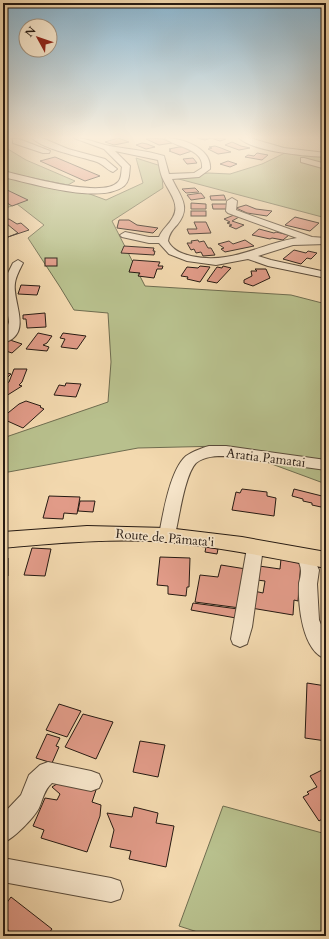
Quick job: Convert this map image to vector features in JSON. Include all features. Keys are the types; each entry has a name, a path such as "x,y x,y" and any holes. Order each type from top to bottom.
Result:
{"main road":[{"name":"Route de Pāmata'i","path":"3,540 87,533 167,535 326,560"}],"street":[{"path":"42,182 97,192 110,189 123,182"},
{"path":"170,182 177,196 180,208 178,217 164,233 163,240 168,249 180,261 231,261 293,242 310,240 326,241"},
{"path":"232,201 232,210 241,216 295,233 310,240"},
{"path":"125,235 149,240 163,240"},
{"path":"249,256 268,263 326,275"},
{"path":"3,339 11,334 15,328 9,283 18,263"},
{"name":"Aratia Pamatai","path":"167,535 176,492 185,467 192,459 209,451 226,451 326,465"},
{"path":"240,639 255,548"},
{"path":"305,556 310,570 308,584 310,620 315,635 326,651"},
{"path":"3,831 30,802 37,782 48,772 91,781"},
{"path":"3,870 111,890"}],"green space":[{"path":"3,182 32,182 87,193 106,200 143,183 143,182 162,182 163,188 112,221 145,286 291,295 326,304 326,484 223,446 138,448 3,473 3,438 108,402 111,362 108,313 74,310 28,238 44,225 17,204 3,209"},
{"path":"52,182 74,182 68,185"},
{"path":"189,182 326,182 326,218"},
{"path":"223,806 326,834 326,936 210,936 179,926"}],"building":[{"path":"3,188 28,200 12,206 4,201 8,199 3,197"},
{"path":"195,188 199,192 186,193 182,189"},
{"path":"201,193 205,198 191,200 187,195"},
{"path":"224,195 226,200 211,200 210,196"},
{"path":"191,203 206,204 206,209 191,209"},
{"path":"212,204 227,204 227,209 213,209"},
{"path":"246,205 256,209 272,211 267,216 247,213 236,208"},
{"path":"191,211 206,211 206,216 191,216"},
{"path":"234,215 239,217 232,221 244,225 236,229 229,226 232,225 227,223 230,222 224,219"},
{"path":"295,217 319,223 310,231 285,225"},
{"path":"9,219 17,224 21,223 29,230 8,237 18,233 7,224 3,225 3,220"},
{"path":"119,220 129,220 137,225 158,228 153,233 117,228"},
{"path":"194,222 206,222 211,233 189,234 187,229 197,229"},
{"path":"259,229 289,235 283,240 252,235"},
{"path":"198,240 199,242 204,241 215,255 203,256 201,252 196,253 194,249 191,250 187,243 192,243 191,241"},
{"path":"245,240 254,246 225,252 221,249 224,248 218,244 229,241 233,244"},
{"path":"124,246 154,248 153,251 155,251 154,255 121,253"},
{"path":"294,250 306,253 308,251 317,253 311,259 307,258 301,264 283,259"},
{"path":"45,258 57,258 57,266 45,266"},
{"path":"133,260 160,262 158,266 163,266 162,269 157,269 154,278 138,276 140,273 129,272"},
{"path":"200,266 210,267 200,282 181,276 187,267 198,268"},
{"path":"223,266 231,268 217,283 207,281 217,267 222,268"},
{"path":"255,269 266,269 270,278 253,286 244,283 244,280 252,276 251,271 257,271"},
{"path":"21,285 40,286 37,295 18,294"},
{"path":"45,313 46,327 27,328 26,319 23,319 23,315"},
{"path":"38,333 52,336 47,343 43,345 49,347 47,351 26,349"},
{"path":"63,333 86,336 77,349 61,347 65,339 60,338"},
{"path":"10,340 22,344 12,353 3,350 3,346"},
{"path":"14,369 27,369 22,382 19,385 22,386 6,396 3,394 3,385 9,382"},
{"path":"3,372 11,374 3,382"},
{"path":"66,383 81,384 76,397 54,395 59,385 65,386"},
{"path":"26,401 41,406 40,407 44,409 23,428 3,419 3,417 19,404"},
{"path":"242,489 267,492 267,496 276,498 274,516 232,510 236,492 240,493"},
{"path":"294,489 326,497 326,504 323,503 321,507 312,505 312,503 292,496"},
{"path":"49,496 80,497 77,514 64,513 63,519 43,518"},
{"path":"80,501 95,501 93,512 78,511"},
{"path":"206,547 218,549 217,554 205,552"},
{"path":"32,548 51,549 45,576 24,575"},
{"path":"160,557 190,558 189,587 187,587 186,596 168,594 168,586 157,585"},
{"path":"3,558 8,558 8,576 6,577 6,584 3,585"},
{"path":"281,559 301,561 298,601 294,600 293,615 251,608 254,591 263,593 265,581 257,580 259,566 280,569"},
{"path":"221,565 246,569 240,608 195,602 200,575 218,577"},
{"path":"193,603 238,609 236,618 191,610"},
{"path":"307,683 326,686 326,741 305,738"},
{"path":"59,704 81,711 67,737 46,730"},
{"path":"83,714 113,722 96,759 65,747"},
{"path":"47,734 60,738 56,746 59,747 52,763 36,758"},
{"path":"140,741 165,745 158,777 133,772"},
{"path":"326,768 326,819 325,817 319,821 303,797 309,794 307,792 317,787 310,776"},
{"path":"63,780 96,790 92,802 101,805 100,816 87,852 41,838 44,830 33,826 45,798 57,800 60,794 52,787"},
{"path":"134,807 158,813 156,823 174,826 166,867 129,859 131,851 110,847 114,830 107,813 132,817"},
{"path":"11,897 52,929 47,936 5,936 9,931 3,924 3,908"}]}
